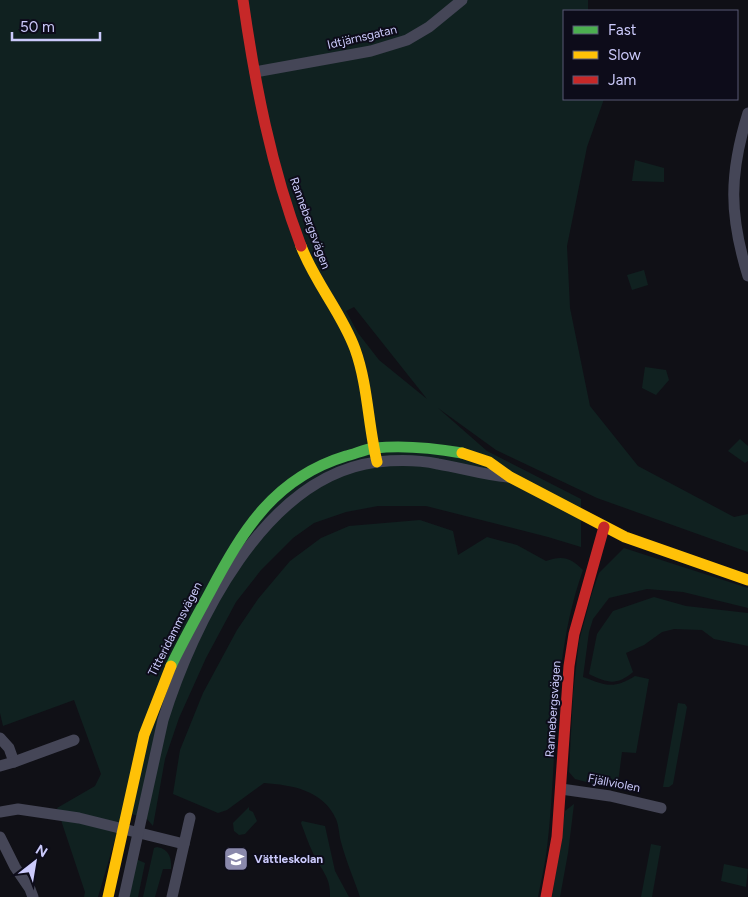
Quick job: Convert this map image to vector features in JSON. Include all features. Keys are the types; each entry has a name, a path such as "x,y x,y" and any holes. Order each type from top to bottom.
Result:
{"street":[{"name":"Rannebergsvägen","path":"243,0 255,72 280,182 313,274 350,340 357,358 361,370 373,448 377,462"},
{"name":"Idtjärnsgatan","path":"255,72 371,51 408,40 429,27 462,0"},
{"path":"748,113 738,150 733,207 740,249 748,276"},
{"path":"373,448 398,446 424,447 462,453 489,462 510,477 604,527 646,545 748,580"},
{"name":"Titteridammsvägen","path":"108,897 144,735 167,673 233,549 265,507 292,482 324,463 373,448"},
{"path":"377,462 436,463 486,475 510,477"},
{"name":"Titteridammsvägen","path":"124,897 163,720 172,692 198,631 228,577 259,534 298,495 315,484 341,472 377,462"},
{"name":"Rannebergsvägen","path":"546,897 557,837 566,691 571,650 586,587 604,527"},
{"path":"0,738 9,748 14,762"},
{"path":"0,766 74,740"},
{"name":"Fjällviolen","path":"561,789 610,796 661,808"},
{"path":"0,812 18,809 79,818 184,844"},
{"path":"172,897 190,818"},
{"path":"0,837 33,897"}],"shaded area":[{"path":"0,0 588,0 588,10 563,10 563,100 604,100 587,147 567,246 570,308 590,406 638,466 734,517 748,514 748,552 597,498 496,450 438,408 487,451 581,499 581,547 426,506 378,506 346,512 314,523 293,538 261,570 236,602 206,658 179,718 165,759 153,826 146,818 123,812 98,897 84,897 85,892 57,808 95,786 101,774 74,700 3,726 0,713","holes":["354,307 427,399 379,360 358,333 346,311"]},
{"path":"635,160 664,168 664,182 632,181"},
{"path":"644,270 648,285 632,290 627,275"},
{"path":"645,367 666,370 669,380 656,395 642,388"},
{"path":"740,439 748,446 748,461 745,463 728,451"},
{"path":"420,520 453,531 458,555 487,537 517,545 546,561 557,558 571,560 583,570 565,638 560,673 547,848 538,897 360,897 343,849 336,819 323,801 315,795 285,785 264,783 227,810 218,813 173,794 180,750 203,693 237,630 258,599 290,561 321,538 349,526"},
{"path":"624,548 748,588 748,608 683,592 647,589 609,598 593,619 589,632 583,677 609,685 621,683 635,676 649,679 636,753 622,752 617,790 575,779 569,772 573,694 579,641 599,573"},
{"path":"654,597 686,606 748,613 748,646 714,639 702,630 674,629 662,632 644,645 626,653 633,672 622,679 612,682 589,674 597,634 613,611"},
{"path":"678,703 685,704 687,707 673,784 669,787 663,787"},
{"path":"574,804 560,897 552,897 565,811"},
{"path":"249,807 257,821 245,834 239,835 234,831 233,823"},
{"path":"302,821 325,826 335,871 349,897 330,897 329,884 310,846 301,823"},
{"path":"651,844 661,846 652,897 641,897"},
{"path":"157,847 169,855 171,869 163,869 155,897 143,897 154,848"},
{"path":"136,859 145,863 138,897 129,897"},
{"path":"724,864 748,869 746,887 721,881"}],"traffic: fast":[{"path":"171,666 235,548 263,509 280,492 299,478 321,466 371,449 408,447 462,453"}],"traffic: slow":[{"path":"301,246 350,336 355,349 363,377 377,462"},
{"path":"462,453 489,462 510,477 625,537 748,580"},
{"path":"108,897 144,735 171,666"}],"traffic: jam":[{"path":"243,0 265,125 281,186 301,246"},
{"path":"546,897 557,837 569,666 574,634 604,527"}],"place":[{"name":"Vättleskolan","path":"236,859"}]}
